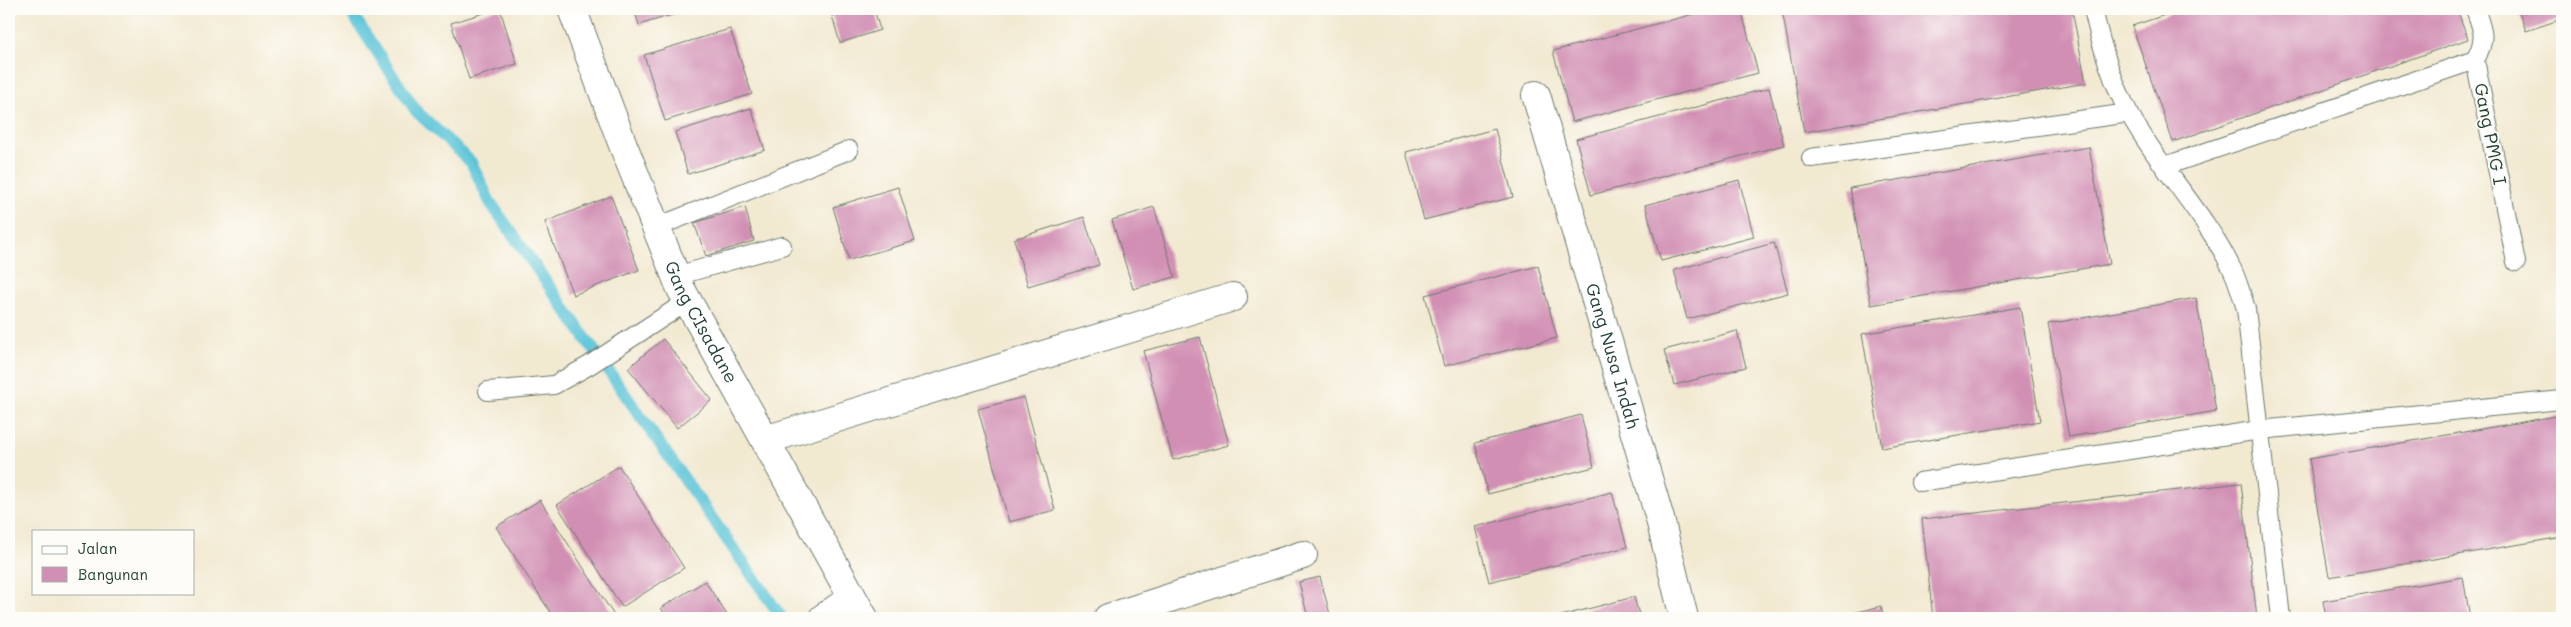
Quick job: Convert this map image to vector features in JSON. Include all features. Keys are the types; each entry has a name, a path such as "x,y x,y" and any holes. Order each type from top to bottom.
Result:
{"street":[{"name":"Gang CIsadane","path":"572,9 676,276 858,608"},
{"name":"Gang Nusa Indah","path":"1536,95 1660,519 1684,618"},
{"path":"765,440 1233,297"},
{"path":"1108,618 1303,555"},
{"path":"823,618 858,608"}],"lane":[{"path":"2093,9 2104,56 2130,113 2214,237 2233,270 2246,309 2281,616"},
{"name":"Gang PMG I","path":"2475,9 2484,32 2483,46 2475,60 2516,262"},
{"path":"2165,166 2475,60"},
{"path":"1811,158 2130,113"},
{"path":"657,228 849,150"},
{"path":"676,276 782,246"},
{"path":"488,391 554,385 588,366 688,301"},
{"path":"1920,482 2260,430 2562,400"}],"building":[{"path":"500,9 517,64 469,79 451,23"},
{"path":"634,9 691,9 639,25"},
{"path":"830,9 874,9 880,30 840,43"},
{"path":"1713,9 1741,9 1758,73 1572,122 1553,51"},
{"path":"2072,9 2086,83 1804,132 1782,10"},
{"path":"2183,9 2457,9 2468,39 2173,142 2132,26"},
{"path":"2518,9 2562,9 2562,19 2526,31"},
{"path":"730,29 752,94 665,121 644,55"},
{"path":"1769,88 1784,145 1591,195 1576,139"},
{"path":"751,108 765,150 688,174 675,132"},
{"path":"1495,129 1513,197 1424,220 1406,152"},
{"path":"2089,147 2110,264 1871,305 1850,188"},
{"path":"1739,180 1754,237 1661,261 1645,205"},
{"path":"898,187 915,241 849,260 833,207"},
{"path":"611,196 639,270 573,295 545,222"},
{"path":"745,207 754,241 706,256 694,223"},
{"path":"1154,207 1175,277 1133,289 1112,220"},
{"path":"1084,217 1099,265 1028,286 1014,239"},
{"path":"1774,243 1788,293 1687,319 1674,270"},
{"path":"1538,266 1557,338 1444,366 1425,295"},
{"path":"2196,298 2216,411 2069,437 2048,324"},
{"path":"2020,307 2040,421 1882,448 1862,334"},
{"path":"1737,331 1746,367 1674,385 1664,350"},
{"path":"1200,337 1229,445 1173,460 1143,351"},
{"path":"663,339 712,400 677,428 628,368"},
{"path":"1024,397 1055,510 1009,522 978,409"},
{"path":"1581,415 1594,467 1488,494 1475,443"},
{"path":"2562,415 2562,537 2329,577 2309,459"},
{"path":"619,466 684,568 622,607 557,505"},
{"path":"2241,483 2257,618 1933,618 1922,519"},
{"path":"1612,492 1627,547 1489,582 1475,527"},
{"path":"540,500 615,617 554,618 496,527"},
{"path":"1320,577 1331,618 1308,618 1299,582"},
{"path":"2463,577 2470,618 2326,618 2323,601"},
{"path":"705,581 729,618 667,618 661,608"},
{"path":"1634,597 1640,618 1553,618"},
{"path":"1881,606 1884,618 1833,618"},
{"path":"1291,613 1293,618 1274,618"}],"waterway":[{"path":"349,9 416,111 471,162 490,202 782,618"}]}
